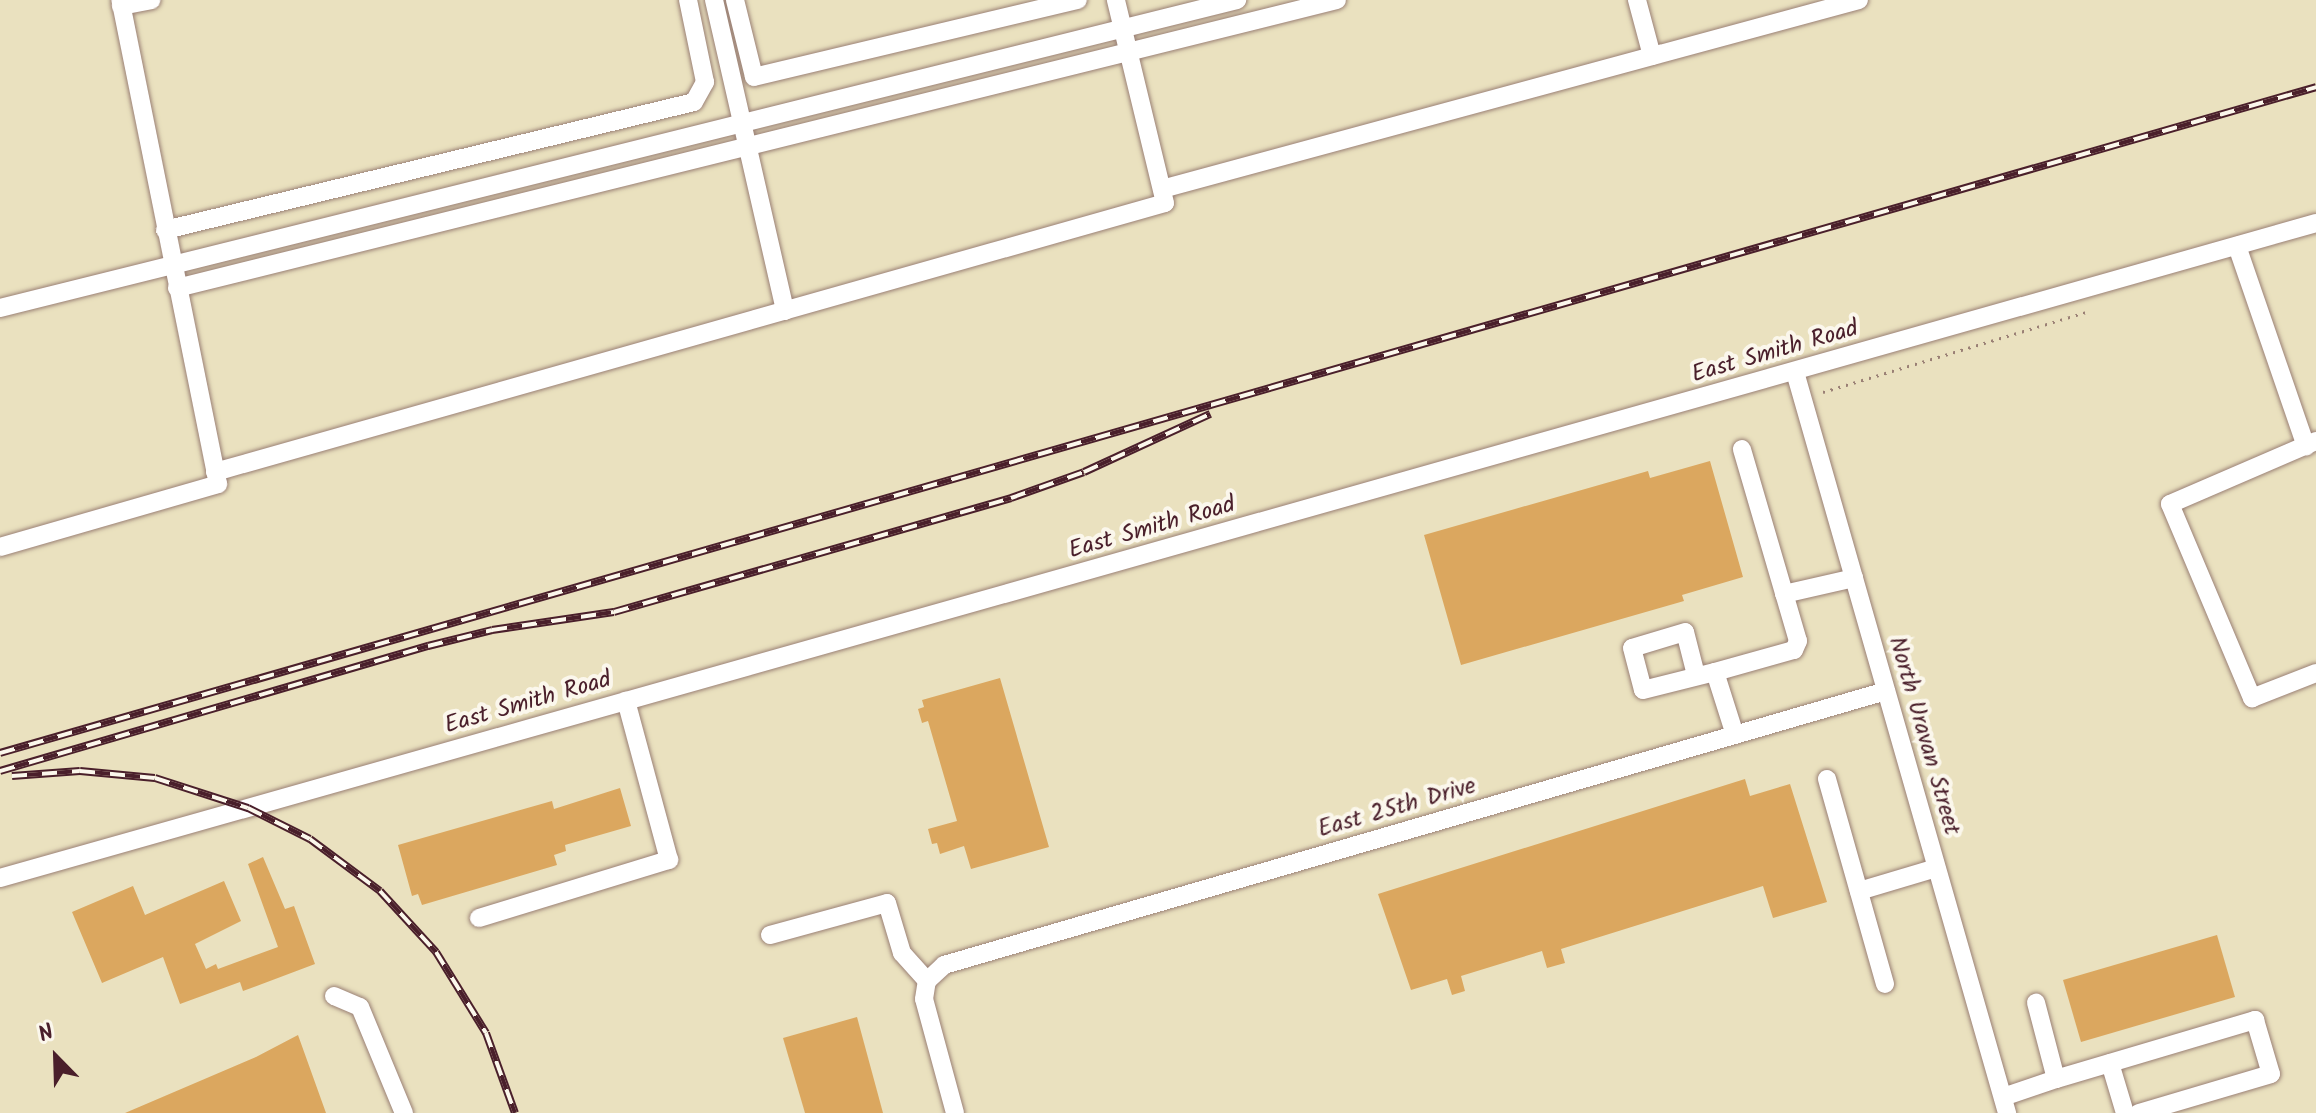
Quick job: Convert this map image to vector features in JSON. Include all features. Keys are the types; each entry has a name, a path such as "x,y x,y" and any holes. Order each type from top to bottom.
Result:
{"street":[{"path":"0,547 218,484 120,3 151,0"},
{"path":"165,230 694,102 705,82 688,0"},
{"path":"714,0 785,311"},
{"path":"735,0 754,77 1078,0"},
{"path":"215,472 1165,203 1116,0"},
{"path":"0,308 1237,0"},
{"path":"177,288 1129,54 1334,0"},
{"path":"1637,0 1652,56"},
{"path":"1162,189 1859,0"},
{"name":"East Smith Road","path":"0,878 2316,223"},
{"path":"2237,246 2311,443 2170,504 2252,698 2316,673"},
{"name":"North Uravan Street","path":"1795,372 2005,1105"},
{"path":"1735,735 1706,674 1794,650 1798,641 1742,449"},
{"path":"1784,594 1854,578"},
{"name":"East 25th Drive","path":"927,981 944,965 964,958 1886,691"},
{"path":"479,918 669,860 626,701"},
{"path":"1827,779 1885,984"},
{"path":"1859,891 1936,868"},
{"path":"770,935 887,903 902,953 927,981 924,999 955,1113"},
{"path":"334,996 360,1007 404,1113"},
{"path":"2036,1003 2056,1079"},
{"path":"2005,1105 2056,1079 2255,1020 2271,1074 2139,1113"},
{"path":"2110,1063 2125,1113"}],"path":[{"path":"1823,392 2090,311"}],"building":[{"path":"1710,461 1743,577 1682,595 1684,601 1461,665 1424,535 1648,471 1650,478"},
{"path":"1000,678 1049,847 971,869 964,846 940,854 937,843 932,844 928,829 957,821 928,721 922,723 918,709 924,707 922,700"},
{"path":"1745,779 1750,796 1790,784 1827,902 1773,918 1763,886 1561,949 1565,963 1547,968 1542,951 1461,976 1465,991 1452,995 1447,979 1411,990 1378,894"},
{"path":"620,788 631,826 565,845 566,851 554,855 557,865 422,905 418,894 412,896 398,845 552,801 554,809"},
{"path":"263,857 285,909 294,906 315,964 243,991 240,982 180,1004 163,957 102,983 72,912 133,886 145,915 224,881 241,921 195,944 206,969 216,964 218,969 278,947 248,864"},
{"path":"2217,935 2235,997 2081,1042 2063,980"},
{"path":"857,1017 883,1113 805,1113 783,1038"},
{"path":"298,1035 326,1113 125,1113 256,1057"}],"railway":[{"path":"0,753 2316,87"},
{"path":"0,771 428,646 492,630 614,612 1011,498 1084,472 1210,414"},
{"path":"12,776 80,771 155,778 248,808 310,839 380,891 436,952 486,1033 515,1113"}]}
